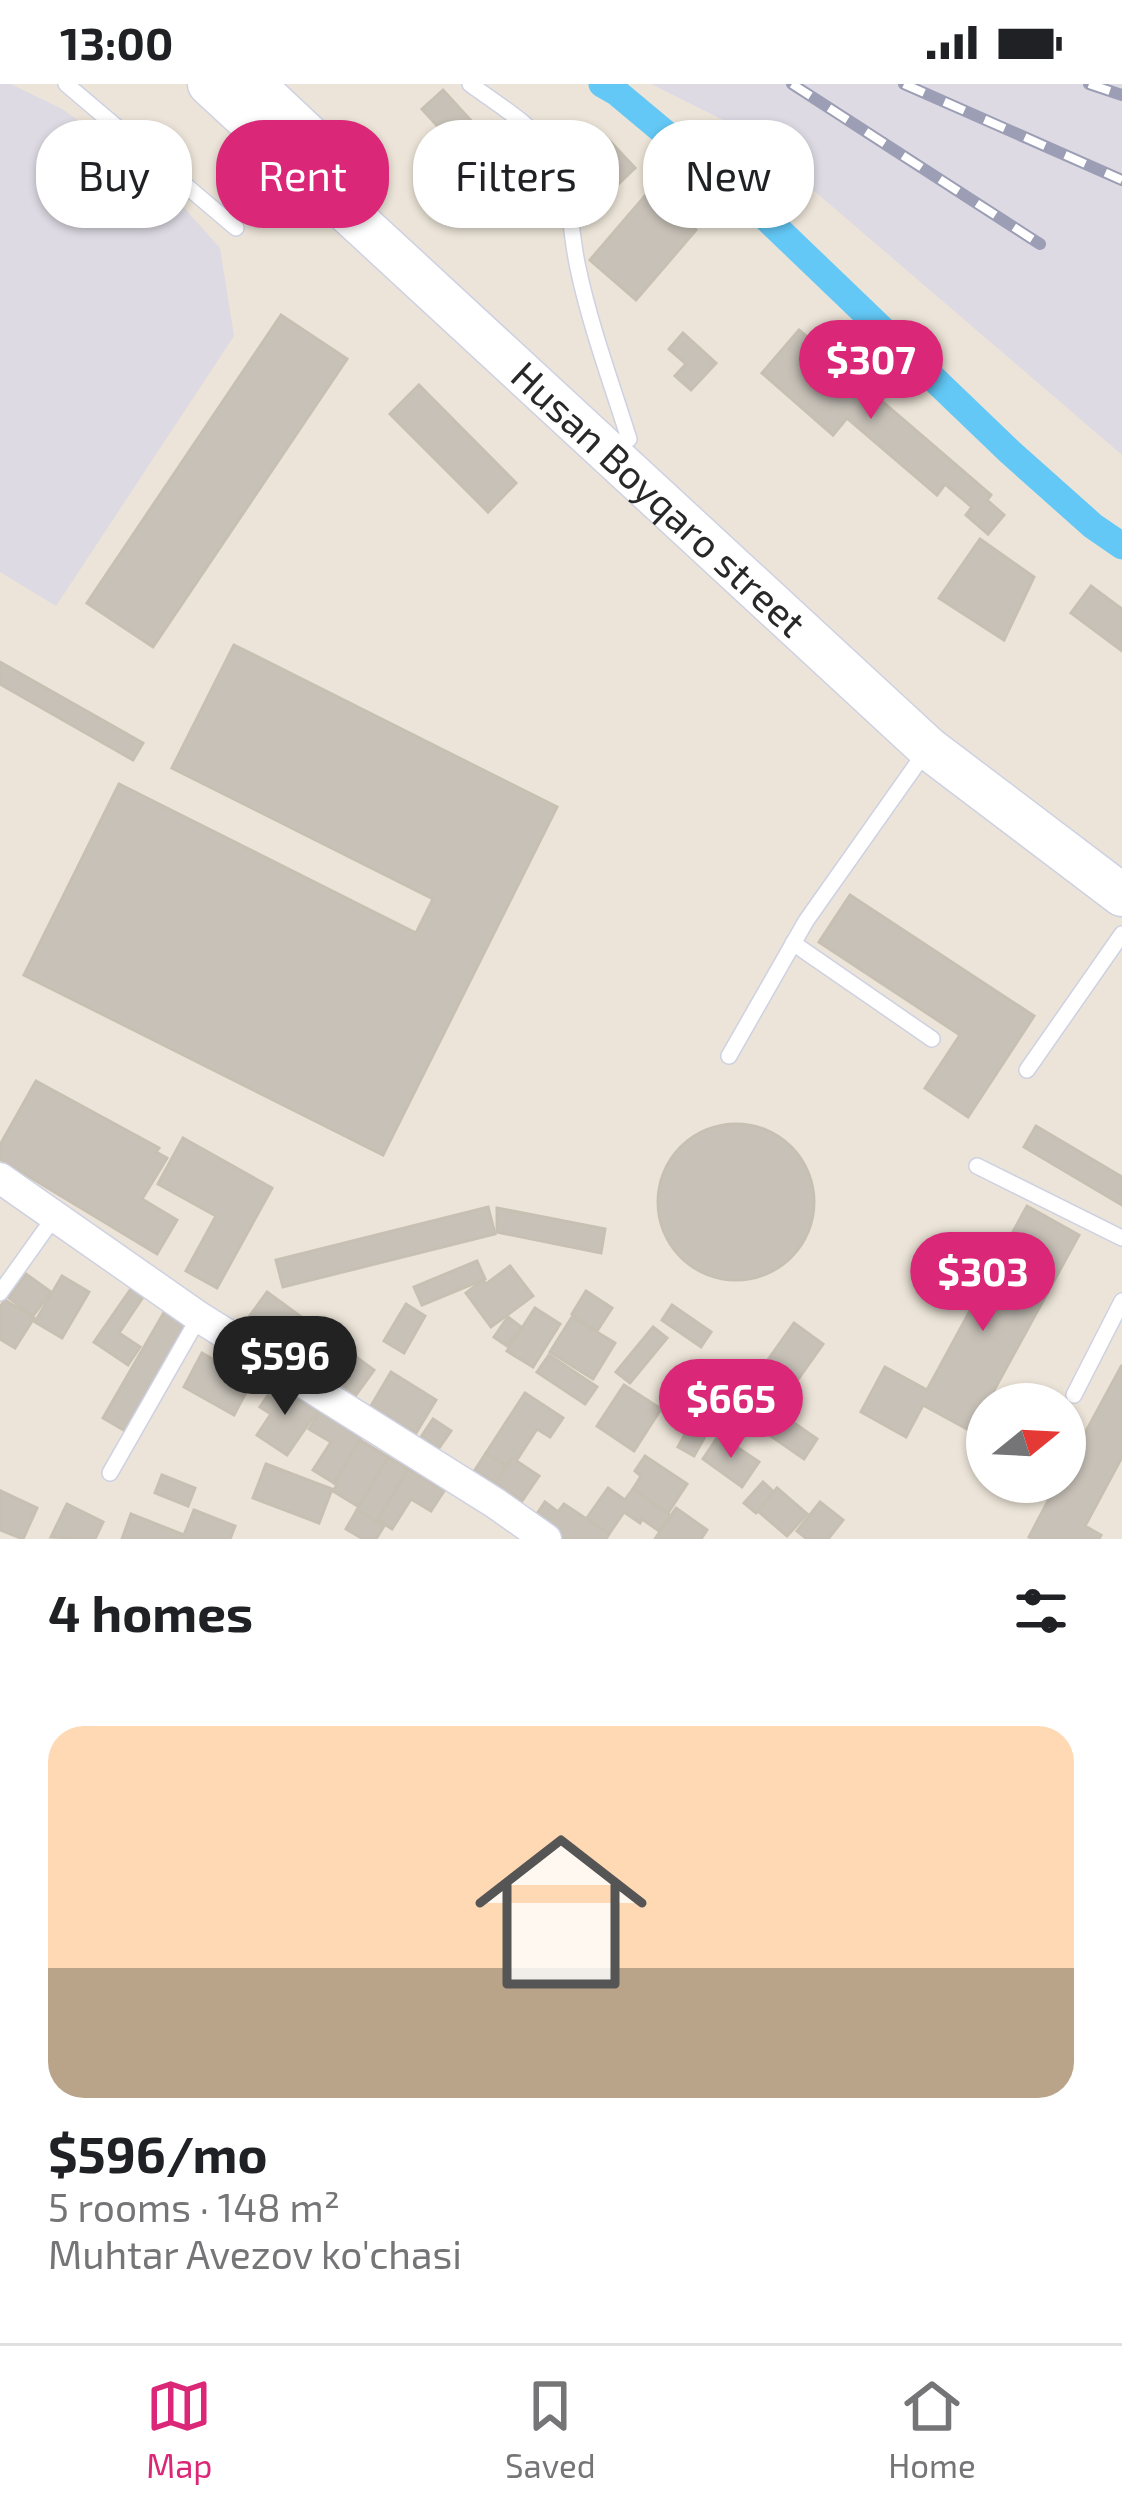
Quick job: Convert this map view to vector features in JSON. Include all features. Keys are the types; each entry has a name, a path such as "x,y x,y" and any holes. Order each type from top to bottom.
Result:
{"main road":[{"name":"Husan Boyqaro street","path":"208,84 928,748 1122,895"},
{"name":"Husan Boyqaro street","path":"253,84 932,717 1122,860"}],"street":[{"path":"0,1178 199,1317 546,1539"}],"lane":[{"path":"66,84 216,211"},
{"path":"470,84 537,135 557,164 571,215 577,267 629,439"},
{"path":"729,1056 806,921 928,748"},
{"path":"1028,1070 1122,934"},
{"path":"793,943 932,1039"},
{"path":"977,1166 1122,1238"},
{"path":"0,1293 55,1216"},
{"path":"1079,1383 1122,1301"},
{"path":"110,1473 199,1317"}],"shaded area":[{"path":"0,84 11,84 78,120 36,120 36,228 192,228 192,217 220,248 234,336 56,606 0,572"},
{"path":"651,84 1122,84 1122,455 814,191 814,120 723,120"}],"building":[{"path":"443,90 470,120 432,120 422,109"},
{"path":"619,151 635,168 619,183"},
{"path":"643,198 643,228 696,230 636,300 590,260"},
{"path":"281,315 347,359 153,647 87,603"},
{"path":"799,330 991,495 987,500 1004,515 988,534 966,515 972,507 945,484 937,495 847,418 833,435 762,373"},
{"path":"683,333 716,363 691,390 675,376 686,364 669,349"},
{"path":"419,385 516,483 488,512 390,414"},
{"path":"980,539 1034,577 1004,640 939,598"},
{"path":"1091,586 1122,609 1122,651 1071,613"},
{"path":"234,645 557,807 383,1155 24,975 119,784 416,933 433,899 172,768"},
{"path":"0,662 143,743 133,760 0,684"},
{"path":"850,895 1034,1016 968,1117 925,1088 960,1035 819,942"},
{"path":"36,1081 159,1148 156,1152 167,1158 142,1199 177,1220 157,1254 0,1159 0,1145"},
{"path":"736,1124 766,1130 791,1147 808,1172 814,1202 808,1232 791,1257 766,1274 736,1280 706,1274 681,1257 664,1232 658,1202 664,1172 681,1147 706,1130"},
{"path":"1036,1126 1122,1177 1122,1205 1024,1147"},
{"path":"183,1138 272,1188 217,1288 186,1271 216,1216 158,1184"},
{"path":"1027,1206 1079,1235 998,1383 966,1383 966,1429 923,1405 906,1437 861,1412 885,1367 927,1390"},
{"path":"488,1207 495,1234 283,1287 276,1260"},
{"path":"497,1208 605,1229 601,1253 497,1232"},
{"path":"477,1261 485,1279 422,1305 414,1287"},
{"path":"510,1266 533,1296 491,1327 466,1293"},
{"path":"26,1274 51,1292 33,1316 9,1298"},
{"path":"62,1276 89,1292 62,1338 35,1322"},
{"path":"135,1283 147,1291 119,1333 140,1347 128,1365 94,1342"},
{"path":"586,1291 612,1308 597,1331 572,1314"},
{"path":"267,1292 374,1370 356,1395 249,1317"},
{"path":"5,1300 34,1318 15,1348 0,1339 0,1307"},
{"path":"406,1304 425,1316 404,1353 384,1341"},
{"path":"672,1305 711,1332 701,1347 662,1320"},
{"path":"535,1308 560,1324 533,1367 507,1351"},
{"path":"166,1309 190,1323 127,1432 103,1418"},
{"path":"508,1317 521,1327 507,1346 494,1337"},
{"path":"572,1317 615,1343 593,1379 550,1352"},
{"path":"794,1323 823,1344 792,1388 763,1367"},
{"path":"653,1327 667,1338 630,1383 616,1372"},
{"path":"202,1353 252,1381 234,1415 184,1387"},
{"path":"549,1355 597,1387 585,1404 537,1372"},
{"path":"1122,1365 1122,1457 1085,1526 1101,1535 1099,1539 1029,1537 1047,1503 1086,1503 1086,1431"},
{"path":"391,1372 436,1400 416,1433 371,1406"},
{"path":"277,1382 318,1410 287,1455 257,1435 271,1414 260,1407"},
{"path":"624,1385 661,1409 634,1451 597,1426"},
{"path":"525,1393 563,1418 550,1437 537,1429 516,1461 512,1458 506,1466 486,1453"},
{"path":"320,1411 362,1437 334,1483 313,1470 331,1442 309,1429"},
{"path":"696,1414 712,1424 694,1456 678,1447"},
{"path":"784,1416 817,1439 804,1459 771,1436"},
{"path":"433,1419 451,1431 439,1448 421,1437"},
{"path":"719,1435 759,1462 742,1487 703,1459"},
{"path":"360,1440 388,1457 359,1507 333,1491"},
{"path":"486,1453 506,1466 495,1483 475,1470"},
{"path":"645,1456 687,1484 668,1513 633,1489 641,1476 635,1471"},
{"path":"388,1457 408,1469 377,1523 357,1510"},
{"path":"512,1458 539,1476 522,1501 495,1483"},
{"path":"266,1464 332,1489 319,1523 253,1498"},
{"path":"408,1469 444,1491 431,1511 411,1499 392,1529 378,1520"},
{"path":"162,1475 195,1488 188,1506 155,1493"},
{"path":"763,1482 775,1493 756,1513 744,1503"},
{"path":"608,1488 625,1500 633,1489 670,1515 659,1531 624,1512 609,1534 587,1518"},
{"path":"777,1488 807,1514 787,1536 758,1511"},
{"path":"1,1491 37,1508 23,1539 0,1530"},
{"path":"545,1502 558,1512 564,1504 609,1534 606,1539 565,1539 538,1520"},
{"path":"820,1502 843,1520 828,1539 807,1539 797,1531"},
{"path":"67,1504 103,1522 95,1539 51,1537"},
{"path":"676,1508 707,1530 701,1539 655,1539"},
{"path":"194,1510 235,1526 230,1539 122,1539 131,1514 184,1535"},
{"path":"357,1510 384,1526 376,1539 363,1539 346,1529"}],"waterway":[{"path":"602,84 762,214 1010,452 1122,546"}],"railway":[{"path":"792,84 1040,244"},
{"path":"904,84 1122,180"},
{"path":"1089,84 1122,95"}]}
